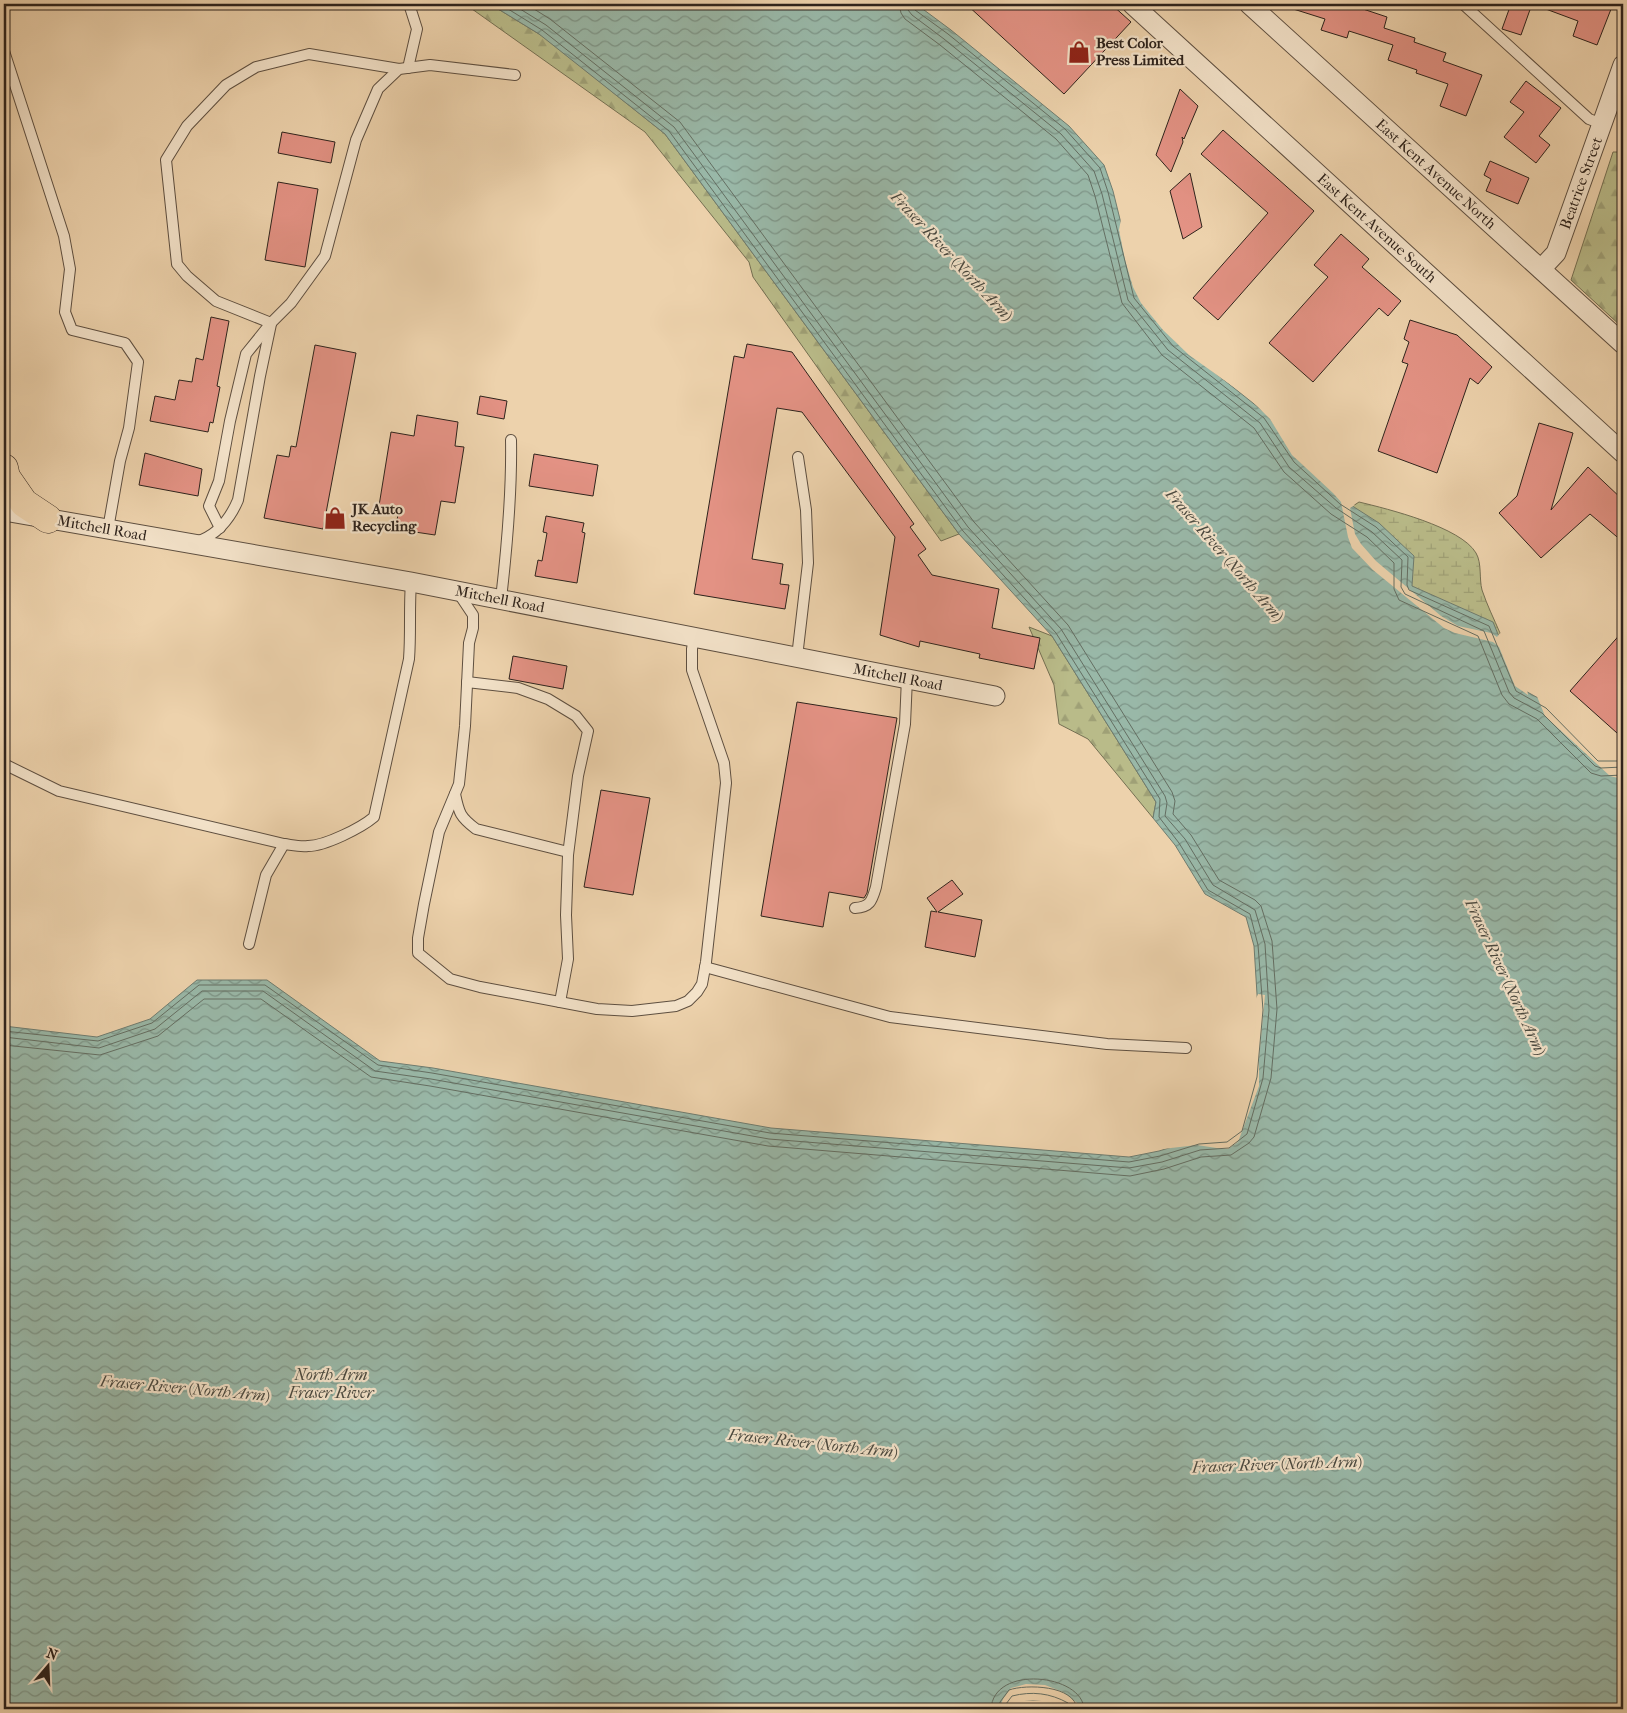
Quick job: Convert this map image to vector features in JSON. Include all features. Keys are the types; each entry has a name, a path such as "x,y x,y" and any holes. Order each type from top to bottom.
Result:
{"highway":[{"path":"4,468 6,477 24,503 48,519"}],"street":[{"name":"East Kent Avenue South","path":"1132,4 1623,452"},
{"name":"East Kent Avenue North","path":"1249,4 1623,344"},
{"name":"Beatrice Street","path":"1541,269 1556,253 1623,65"},
{"name":"Mitchell Road","path":"4,511 411,582 996,696"}],"lane":[{"path":"220,528 209,506 219,481 230,421 246,354 271,323 291,303 325,256 356,140 378,89 404,68 417,29 409,4"},
{"path":"1462,4 1589,119 1602,124"},
{"path":"4,51 64,236 70,269 65,312 72,330 125,343 138,362 129,428 120,461 108,529"},
{"path":"271,323 216,301 187,276 177,264 166,160 188,126 226,85 256,67 309,54 404,68 430,65 515,75"},
{"path":"190,544 203,540 220,528 238,500 271,323"},
{"path":"501,599 511,464 510,440"},
{"path":"797,657 808,563 806,510 798,457"},
{"path":"4,764 59,791 284,844 310,846 346,834 365,825 374,817 410,658 411,632 409,615 411,582"},
{"path":"457,591 473,614 473,628 469,643 459,784 439,832 418,938 418,953 450,979 480,987 597,1009 632,1011 676,1006 688,1002 702,984 726,783 724,763 692,670 694,637"},
{"path":"855,908 864,908 871,901 876,887 905,724 907,678"},
{"path":"467,682 518,688 548,699 576,716 588,731 578,776 568,852 566,915 568,958 560,1002"},
{"path":"455,794 458,812 464,820 476,829 568,852"},
{"path":"249,944 266,875 284,844"},
{"path":"705,967 890,1018 1107,1044 1186,1048"}],"green space":[{"path":"465,4 490,4 544,37 665,134 959,534 941,541 753,277 749,262 645,132"},
{"path":"1613,152 1623,152 1623,328 1571,280"},
{"path":"1359,502 1423,520 1455,535 1468,544 1478,557 1482,590 1500,633 1497,637 1403,582 1350,508"},
{"path":"1029,627 1052,636 1156,802 1153,818 1088,739 1059,724 1054,685"}],"water":[{"name":"North Arm Fraser River","path":"490,4 916,4 1069,126 1104,165 1113,191 1139,296 1176,342 1268,415 1297,459 1343,500 1379,523 1414,556 1412,586 1493,622 1520,688 1549,704 1601,757 1623,756 1623,1709 1067,1709 1051,1700 1015,1700 1010,1709 4,1709 4,1026 97,1037 150,1019 197,980 267,980 380,1061 433,1068 771,1128 1129,1157 1159,1151 1198,1139 1226,1137 1237,1129 1252,1077 1258,1010 1254,946 1246,917 1205,894 1175,845 1153,818 1156,802 1052,636 959,534 665,134 539,34"}],"pier":[{"path":"1119,210 1141,295 1178,341 1270,413 1299,457 1355,505 1350,508 1355,534 1376,561 1441,616 1458,626 1491,633 1497,637 1500,633 1522,687 1527,689 1528,695 1515,686 1499,647 1493,642 1455,633 1444,628 1373,570 1352,548 1341,502 1292,455 1270,419 1249,398 1189,355 1163,330 1141,303 1133,287 1119,230 1121,219"},
{"path":"1536,694 1550,702 1602,754 1623,754 1623,773 1618,778 1610,776 1545,716"},
{"path":"1258,994 1265,995 1259,1059 1259,1086 1238,1142 1228,1149 1197,1145 1154,1150 1197,1136 1225,1135 1235,1127 1250,1076 1256,1019 1255,1001"},
{"path":"1026,1684 1045,1685 1063,1692 1085,1709 1064,1709 1050,1702 1033,1700 1016,1702 1012,1709 988,1709 1000,1707 1011,1688"}],"building":[{"path":"966,4 1111,4 1131,22 1064,94"},
{"path":"1287,4 1358,4 1357,7 1387,17 1384,28 1415,38 1414,42 1446,53 1443,61 1482,75 1466,116 1440,106 1448,84 1416,73 1417,70 1388,60 1393,45 1349,31 1347,38 1321,30 1325,19 1287,7"},
{"path":"1511,4 1532,4 1521,35 1502,29"},
{"path":"1536,4 1613,4 1597,45 1573,36 1578,21"},
{"path":"1526,81 1561,108 1539,136 1550,145 1536,163 1504,137 1524,112 1510,102"},
{"path":"1180,89 1198,106 1184,139 1182,137 1183,142 1171,172 1156,155"},
{"path":"1223,130 1314,211 1218,320 1193,298 1268,213 1201,154"},
{"path":"282,132 335,142 331,163 278,153"},
{"path":"1490,161 1529,178 1518,204 1486,191 1491,179 1484,175"},
{"path":"1190,173 1202,227 1183,239 1170,191"},
{"path":"278,182 318,189 305,267 265,260"},
{"path":"1341,234 1369,259 1362,267 1401,301 1388,316 1379,308 1313,382 1269,343 1328,277 1314,265"},
{"path":"211,317 229,321 217,386 220,387 213,423 210,422 208,432 150,421 155,396 175,400 179,380 192,382 196,358 203,360"},
{"path":"1410,320 1457,335 1492,367 1478,384 1470,378 1437,473 1378,451 1408,364 1402,362 1409,342 1404,339"},
{"path":"747,344 792,352 914,524 910,527 926,549 918,555 932,575 999,589 992,628 1040,638 1034,669 979,658 980,654 920,641 919,647 880,635 895,537 802,412 777,408 752,559 783,564 780,584 789,585 785,609 694,594 734,356 744,358"},
{"path":"315,345 356,353 323,529 264,518 277,455 289,457 291,446 296,447"},
{"path":"480,396 507,401 504,419 477,414"},
{"path":"417,415 458,422 455,446 464,447 455,503 441,501 435,535 395,529 398,515 378,512 391,432 414,436"},
{"path":"1539,423 1573,433 1551,510 1588,467 1623,500 1623,542 1590,514 1541,558 1499,513 1517,496"},
{"path":"145,453 202,469 198,496 139,485"},
{"path":"534,454 598,465 593,496 529,486"},
{"path":"546,516 584,523 582,532 585,533 577,583 535,576 538,560 542,561 547,533 543,532"},
{"path":"1623,631 1623,726 1617,733 1570,691"},
{"path":"513,656 567,666 563,689 509,679"},
{"path":"797,702 897,718 867,893 864,898 829,892 823,927 761,916"},
{"path":"601,790 650,798 633,895 584,887"},
{"path":"952,880 963,894 938,912 982,920 975,957 925,947 931,911 937,912 927,898"}],"place":[{"name":"Best Color Press Limited","path":"1079,52"},
{"name":"JK Auto Recycling","path":"335,518"}],"water label":[{"name":"Fraser River (North Arm)","path":"952,256"},
{"name":"Fraser River (North Arm)","path":"1225,555"},
{"name":"Fraser River (North Arm)","path":"1506,977"},
{"name":"Fraser River (North Arm)","path":"185,1388"},
{"name":"Fraser River (North Arm)","path":"813,1443"},
{"name":"Fraser River (North Arm)","path":"1277,1464"}]}
